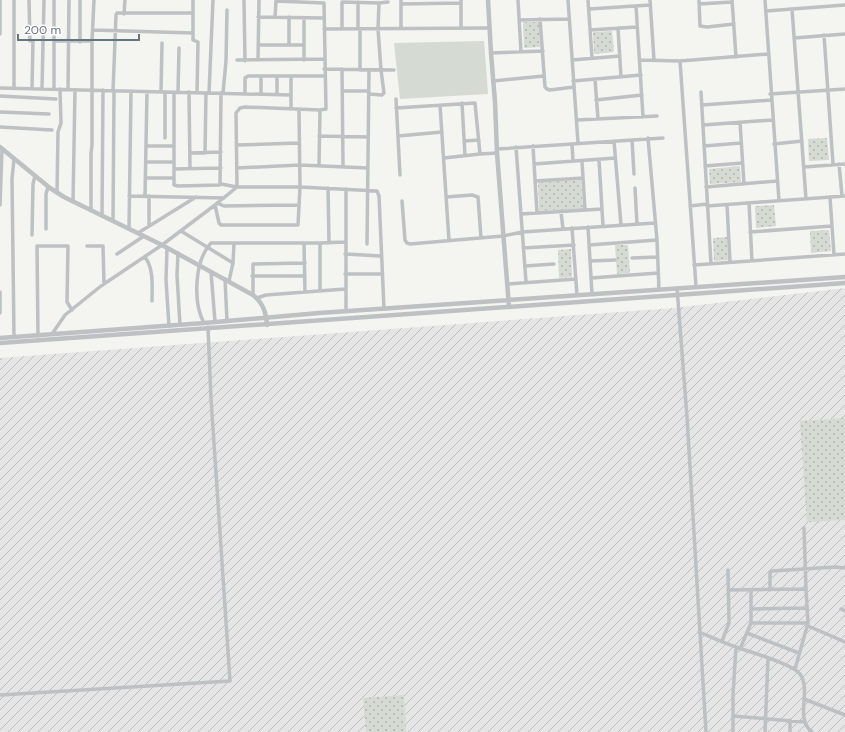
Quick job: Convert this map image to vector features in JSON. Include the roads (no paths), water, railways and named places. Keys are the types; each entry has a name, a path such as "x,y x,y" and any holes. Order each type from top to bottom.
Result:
{"street":[{"path":"0,0 0,34"},
{"path":"14,0 14,88"},
{"path":"30,0 30,41 33,41 32,88"},
{"path":"42,89 44,0"},
{"path":"54,0 54,89"},
{"path":"68,90 69,0"},
{"path":"80,0 80,42"},
{"path":"91,210 93,90 92,41 94,0"},
{"path":"124,0 124,14"},
{"path":"193,0 193,40 198,42 197,93"},
{"path":"205,153 212,0"},
{"path":"244,0 245,61"},
{"path":"258,60 259,0"},
{"path":"488,0 508,307"},
{"path":"518,0 521,52"},
{"path":"568,0 578,143"},
{"path":"588,0 592,58"},
{"path":"650,0 654,60"},
{"path":"765,0 770,94 779,201"},
{"path":"52,334 59,322 104,284 162,245 237,187 236,113 240,108 326,109 324,69 324,3 276,1 275,17"},
{"path":"734,24 700,26 699,2 732,1 734,24 736,57"},
{"path":"342,29 342,2 388,2"},
{"path":"358,2 360,70"},
{"path":"401,29 401,2 461,2 461,28"},
{"path":"342,91 383,95 378,29 379,3"},
{"path":"589,9 650,5"},
{"path":"766,11 845,5"},
{"path":"636,6 643,117"},
{"path":"221,184 222,93 226,61 227,10"},
{"path":"792,10 806,199"},
{"path":"113,221 116,15 193,13"},
{"path":"258,17 324,18"},
{"path":"289,17 289,45"},
{"path":"304,18 304,60"},
{"path":"519,20 569,18"},
{"path":"540,19 545,87 547,90 574,87"},
{"path":"590,30 637,27"},
{"path":"324,29 489,28"},
{"path":"618,28 622,77"},
{"path":"93,30 193,33"},
{"path":"794,38 845,34"},
{"path":"824,35 833,164"},
{"path":"54,41 92,41"},
{"path":"162,43 165,138"},
{"path":"258,45 304,45"},
{"path":"179,48 174,146 174,185 218,186 221,184 237,187 300,187 375,190 378,193 384,309"},
{"path":"491,53 543,51"},
{"path":"640,60 680,61 768,54"},
{"path":"572,60 620,56"},
{"path":"237,60 324,59"},
{"path":"680,61 696,286"},
{"path":"324,69 394,70"},
{"path":"342,70 343,166"},
{"path":"367,244 369,70"},
{"path":"573,81 641,75"},
{"path":"245,94 246,76 325,76"},
{"path":"261,76 261,94"},
{"path":"277,76 277,95"},
{"path":"291,76 291,109"},
{"path":"493,80 544,76"},
{"path":"595,79 598,119"},
{"path":"0,88 291,95"},
{"path":"57,193 58,132 61,123 60,89"},
{"path":"770,94 845,89"},
{"path":"73,202 75,90"},
{"path":"102,216 103,90"},
{"path":"129,229 131,91"},
{"path":"147,92 146,178 149,226"},
{"path":"189,92 190,169"},
{"path":"701,92 711,264"},
{"path":"596,100 642,95"},
{"path":"0,96 56,99"},
{"path":"396,99 400,175"},
{"path":"702,105 771,100"},
{"path":"396,108 473,102 476,105 480,154"},
{"path":"462,103 465,156"},
{"path":"440,105 449,241"},
{"path":"216,204 219,223 221,225 296,225 299,223 299,109"},
{"path":"319,165 320,110"},
{"path":"0,112 49,114"},
{"path":"577,120 657,116"},
{"path":"703,125 772,120"},
{"path":"740,122 744,184"},
{"path":"0,127 52,130"},
{"path":"398,136 442,132"},
{"path":"319,136 368,137"},
{"path":"648,138 657,240 659,290"},
{"path":"444,158 533,146 663,138"},
{"path":"464,141 479,140"},
{"path":"632,140 634,174"},
{"path":"614,141 621,225"},
{"path":"774,144 802,141"},
{"path":"704,146 741,142"},
{"path":"237,145 299,143"},
{"path":"572,144 573,161"},
{"path":"146,146 174,146"},
{"path":"533,146 537,213"},
{"path":"1,148 57,193 178,253 255,297 262,303 267,325"},
{"path":"0,205 1,148"},
{"path":"516,148 526,282"},
{"path":"190,153 221,152"},
{"path":"534,164 615,158"},
{"path":"14,159 12,179 14,337"},
{"path":"599,160 603,226"},
{"path":"582,161 585,210"},
{"path":"146,162 174,162"},
{"path":"705,166 742,163"},
{"path":"690,206 728,205 843,196 839,164"},
{"path":"804,167 845,164"},
{"path":"237,168 319,165 368,168"},
{"path":"174,169 221,168"},
{"path":"32,235 33,184 36,176"},
{"path":"146,178 174,178"},
{"path":"535,181 583,178"},
{"path":"706,188 777,181"},
{"path":"46,228 46,194 48,187"},
{"path":"328,188 329,242"},
{"path":"635,188 637,224"},
{"path":"346,189 346,311"},
{"path":"446,197 472,195 478,197 481,238"},
{"path":"129,196 197,196 224,198"},
{"path":"138,234 197,196"},
{"path":"830,197 834,254"},
{"path":"402,201 405,240 410,244 503,236 522,232 655,223"},
{"path":"749,203 752,261"},
{"path":"216,204 224,206 299,205"},
{"path":"728,205 730,262"},
{"path":"521,214 602,209"},
{"path":"561,212 563,229"},
{"path":"750,232 832,226"},
{"path":"588,227 592,294"},
{"path":"572,228 577,295"},
{"path":"181,231 233,263"},
{"path":"116,254 144,236"},
{"path":"589,245 657,240"},
{"path":"0,695 230,681 212,421 208,329 206,323 199,314 197,275 207,247 211,243 345,242"},
{"path":"227,321 227,280 233,263 234,243"},
{"path":"304,243 305,292"},
{"path":"320,243 320,291"},
{"path":"523,248 574,245"},
{"path":"38,336 37,246 68,246 67,302 72,310"},
{"path":"88,246 103,246 104,284"},
{"path":"167,248 166,280 169,326"},
{"path":"178,253 177,275 180,325"},
{"path":"345,254 382,256"},
{"path":"694,265 845,254"},
{"path":"145,256 151,270 152,301"},
{"path":"632,258 657,257"},
{"path":"590,262 615,260"},
{"path":"255,297 252,276 253,266 255,264 304,263"},
{"path":"524,266 554,264"},
{"path":"211,272 215,322"},
{"path":"591,278 658,273"},
{"path":"346,274 382,274"},
{"path":"252,276 305,276"},
{"path":"0,338 346,311 845,277"},
{"path":"507,284 576,279"},
{"path":"0,343 845,283"},
{"path":"672,288 672,295"},
{"path":"677,288 687,417 706,732"},
{"path":"255,297 346,289"},
{"path":"0,292 0,313"},
{"path":"795,669 808,624 804,528"},
{"path":"770,590 770,573 772,571 835,567 845,568"},
{"path":"722,641 729,623 728,570"},
{"path":"728,590 806,589"},
{"path":"734,732 733,716 738,648 751,624 751,590"},
{"path":"751,609 807,608"},
{"path":"841,609 845,611"},
{"path":"751,624 808,624 845,642"},
{"path":"699,632 795,669 799,672 803,680 803,710 805,722 807,728 812,732"},
{"path":"747,633 799,653"},
{"path":"765,732 768,659"},
{"path":"804,699 845,714"},
{"path":"733,716 805,722"},
{"path":"790,720 790,732"}]}
